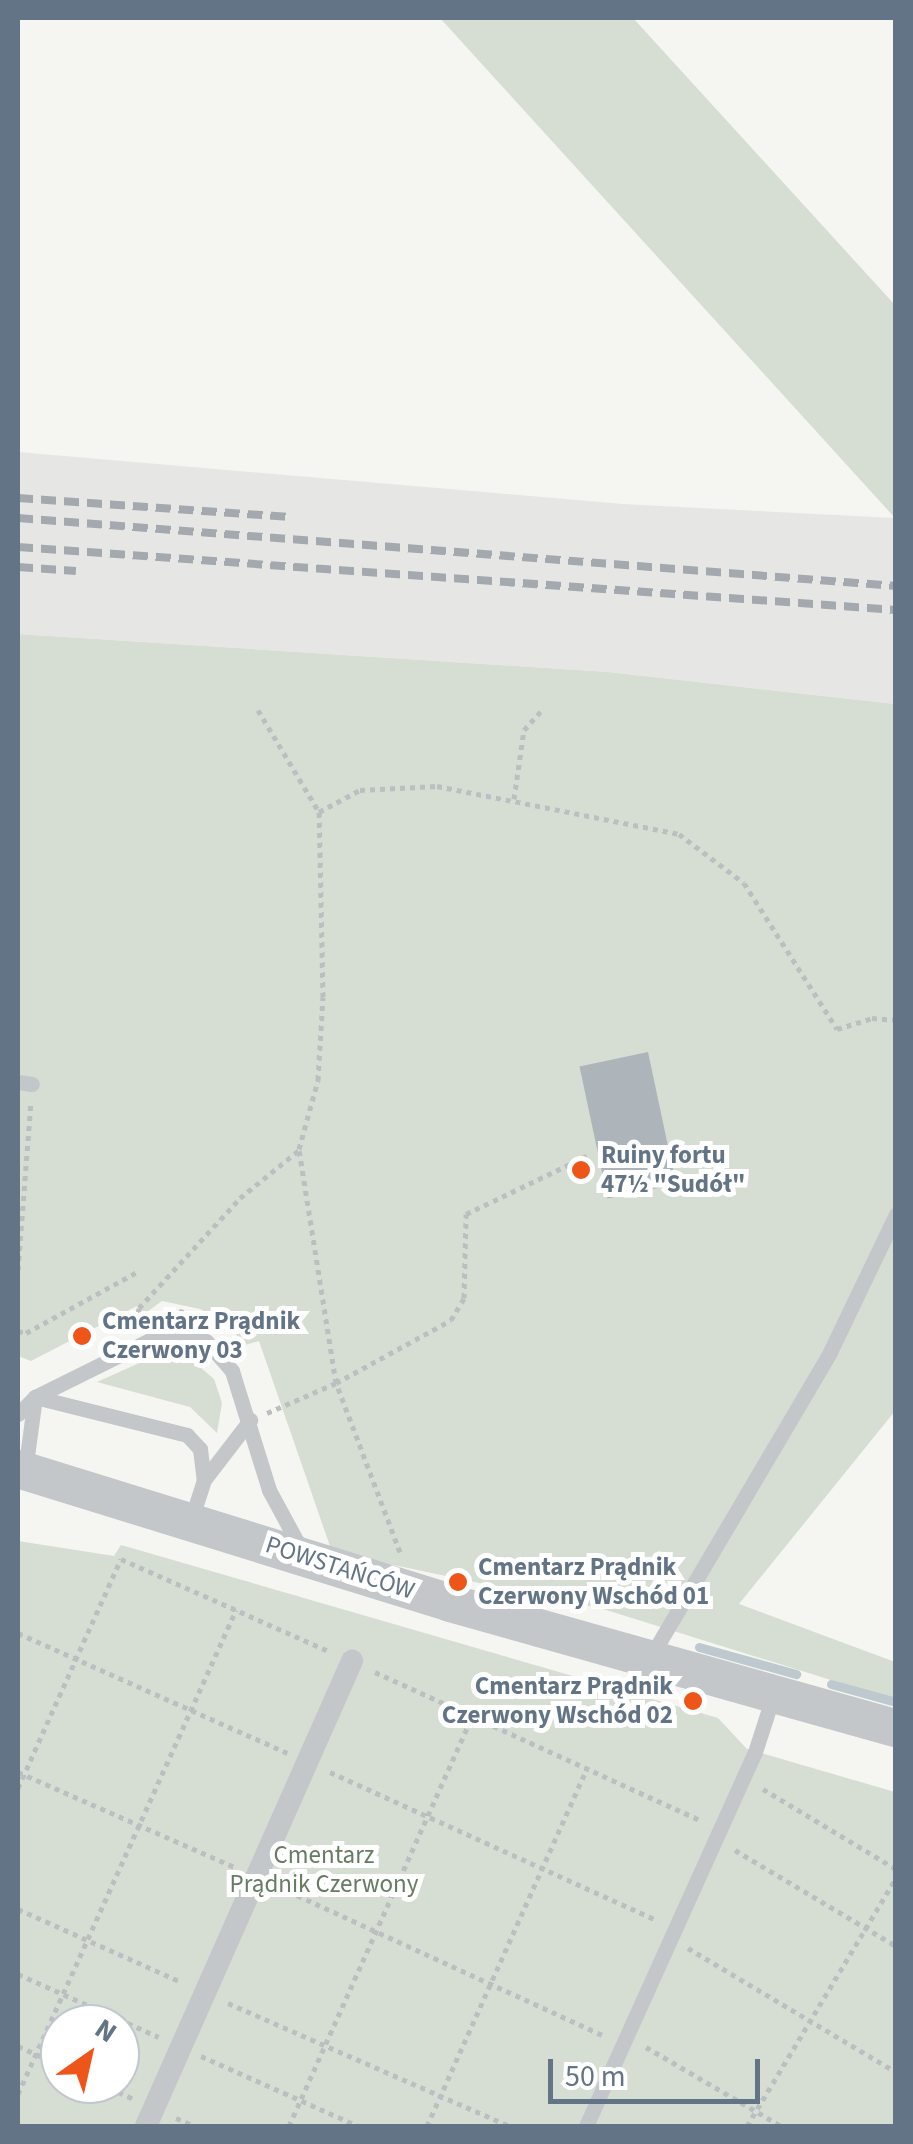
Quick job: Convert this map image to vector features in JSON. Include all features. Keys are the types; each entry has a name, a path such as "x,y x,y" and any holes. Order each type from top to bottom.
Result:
{"street":[{"name":"POWSTAŃCÓW","path":"22,1470 414,1592 896,1728"},
{"path":"146,2126 352,1662"}],"lane":[{"path":"650,1658 830,1352 896,1214"},
{"path":"18,1414 35,1397 148,1342 174,1334 206,1342 232,1371 258,1417 270,1490 304,1556"},
{"path":"22,1470 35,1397"},
{"path":"35,1397 187,1434 200,1449 204,1480"},
{"path":"191,1520 204,1480 258,1417"},
{"path":"586,2126 743,1776 774,1693"}],"path":[{"path":"258,710 319,812 319,1064 299,1149 336,1383 414,1592"},
{"path":"514,799 524,730 541,710"},
{"path":"319,812 360,790 396,784 514,799 680,834 744,884 838,1029 872,1018 896,1020"},
{"path":"18,1270 25,1083"},
{"path":"148,1342 136,1322 139,1308 240,1198 299,1149"},
{"path":"258,1417 336,1383 451,1320 464,1298 466,1214 556,1176 587,1156"},
{"path":"18,1331 26,1333 137,1272"},
{"path":"173,1312 206,1318"},
{"path":"120,1330 145,1319"},
{"path":"260,1399 258,1417 272,1432"},
{"path":"18,1788 21,1773 120,1559 587,1769 716,1832 896,1946"},
{"path":"18,2094 236,1610"},
{"path":"18,1633 543,1868 671,1932 896,2072"},
{"path":"289,2126 472,1717"},
{"path":"426,2126 587,1769"},
{"path":"21,1773 624,2039 782,2126"},
{"path":"743,1776 896,1869"},
{"path":"747,2126 896,1878"},
{"path":"18,1909 509,2126"},
{"path":"18,2046 40,2056"}],"shaded area":[{"path":"18,452 623,504 895,518 895,704 608,672 18,634"}],"green space":[{"path":"440,18 633,18 895,305 895,518"},
{"path":"18,634 608,672 895,704 895,1411 739,1604 895,1662 895,1700 603,1609 332,1552 259,1341 245,1345 226,1322 200,1309 162,1301 143,1315 137,1306 31,1361 18,1356"},
{"path":"186,1355 214,1379 222,1403 217,1433 190,1407 97,1382 155,1356"},
{"name":"Cmentarz Prądnik Czerwony","path":"18,1541 114,1556 121,1545 718,1718 747,1749 895,1792 895,2126 18,2126"}],"building":[{"path":"648,1052 676,1184 608,1199 580,1067"}],"waterway":[{"path":"699,1647 796,1674"},
{"path":"831,1684 896,1702"}],"railway":[{"path":"18,498 287,517"},
{"path":"18,518 896,586"},
{"path":"18,547 896,610"},
{"path":"18,567 76,571"}],"place":[{"name":"Ruiny fortu 47½ \"Sudół\"","path":"581,1170"},
{"name":"Cmentarz Prądnik Czerwony 03","path":"82,1336"},
{"name":"Cmentarz Prądnik Czerwony Wschód 01","path":"458,1582"},
{"name":"Cmentarz Prądnik Czerwony Wschód 02","path":"693,1701"}]}
